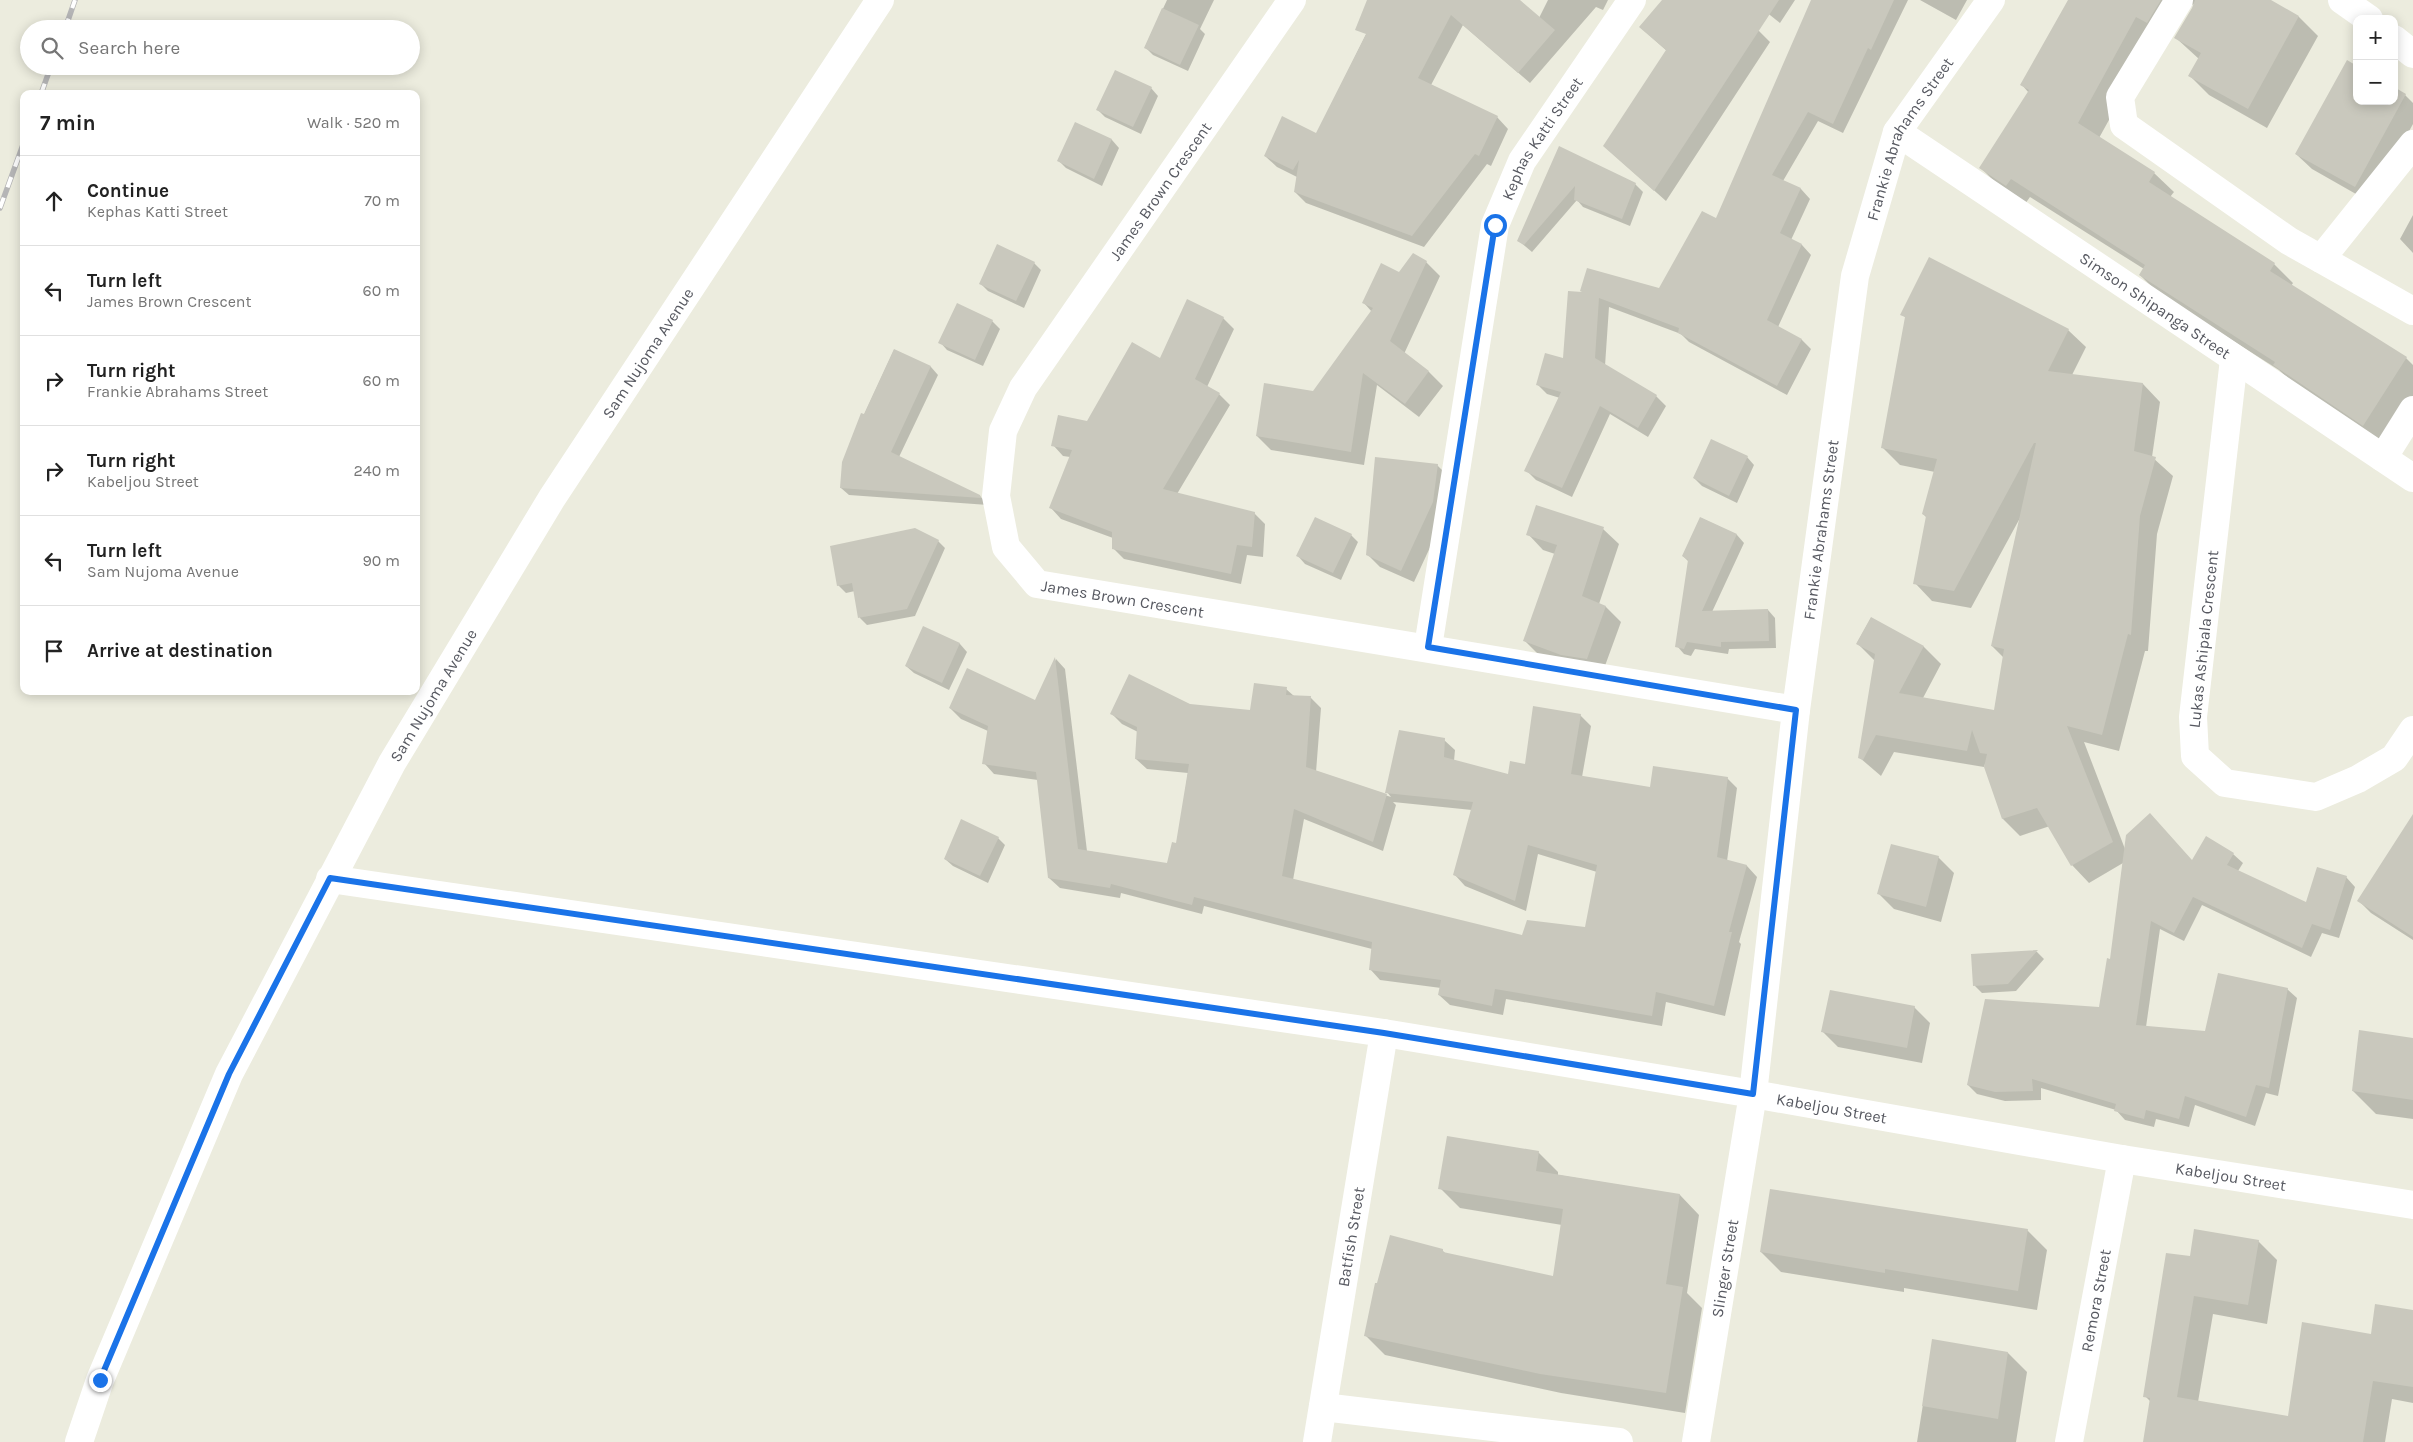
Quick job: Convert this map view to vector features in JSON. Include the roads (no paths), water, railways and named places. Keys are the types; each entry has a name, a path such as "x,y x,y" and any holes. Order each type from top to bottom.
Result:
{"street":[{"name":"Sam Nujoma Avenue","path":"79,1442 100,1380 229,1074 330,878 392,763 552,498 880,0"},
{"name":"James Brown Crescent","path":"1292,0 1023,388 1003,431 996,496 1006,547 1037,584 1428,647 1796,710"},
{"name":"Kephas Katti Street","path":"1428,647 1495,225 1522,161 1632,0"},
{"name":"Frankie Abrahams Street","path":"1753,1094 1796,710 1855,276 1898,132 1991,0"},
{"path":"2179,0 2120,97 2124,125 2289,241 2413,311"},
{"path":"2398,42 2413,54"},
{"name":"Simson Shipanga Street","path":"1898,132 2413,478"},
{"path":"2321,259 2413,144"},
{"name":"Lukas Ashipala Crescent","path":"2234,359 2193,717 2195,756 2225,784 2316,797 2358,779 2394,758 2413,730"},
{"path":"2383,458 2413,410"},
{"name":"Kabeljou Street","path":"330,878 1384,1033 1753,1094 2122,1159 2413,1205"},
{"name":"Batfish Street","path":"1317,1442 1384,1033"},
{"name":"Slinger Street","path":"1696,1442 1753,1094"},
{"name":"Remora Street","path":"2069,1442 2122,1159"},
{"path":"1323,1407 1619,1442"}],"railway":[{"path":"68,20 75,0"},
{"path":"42,90 48,75"},
{"path":"0,208 20,153"}]}
